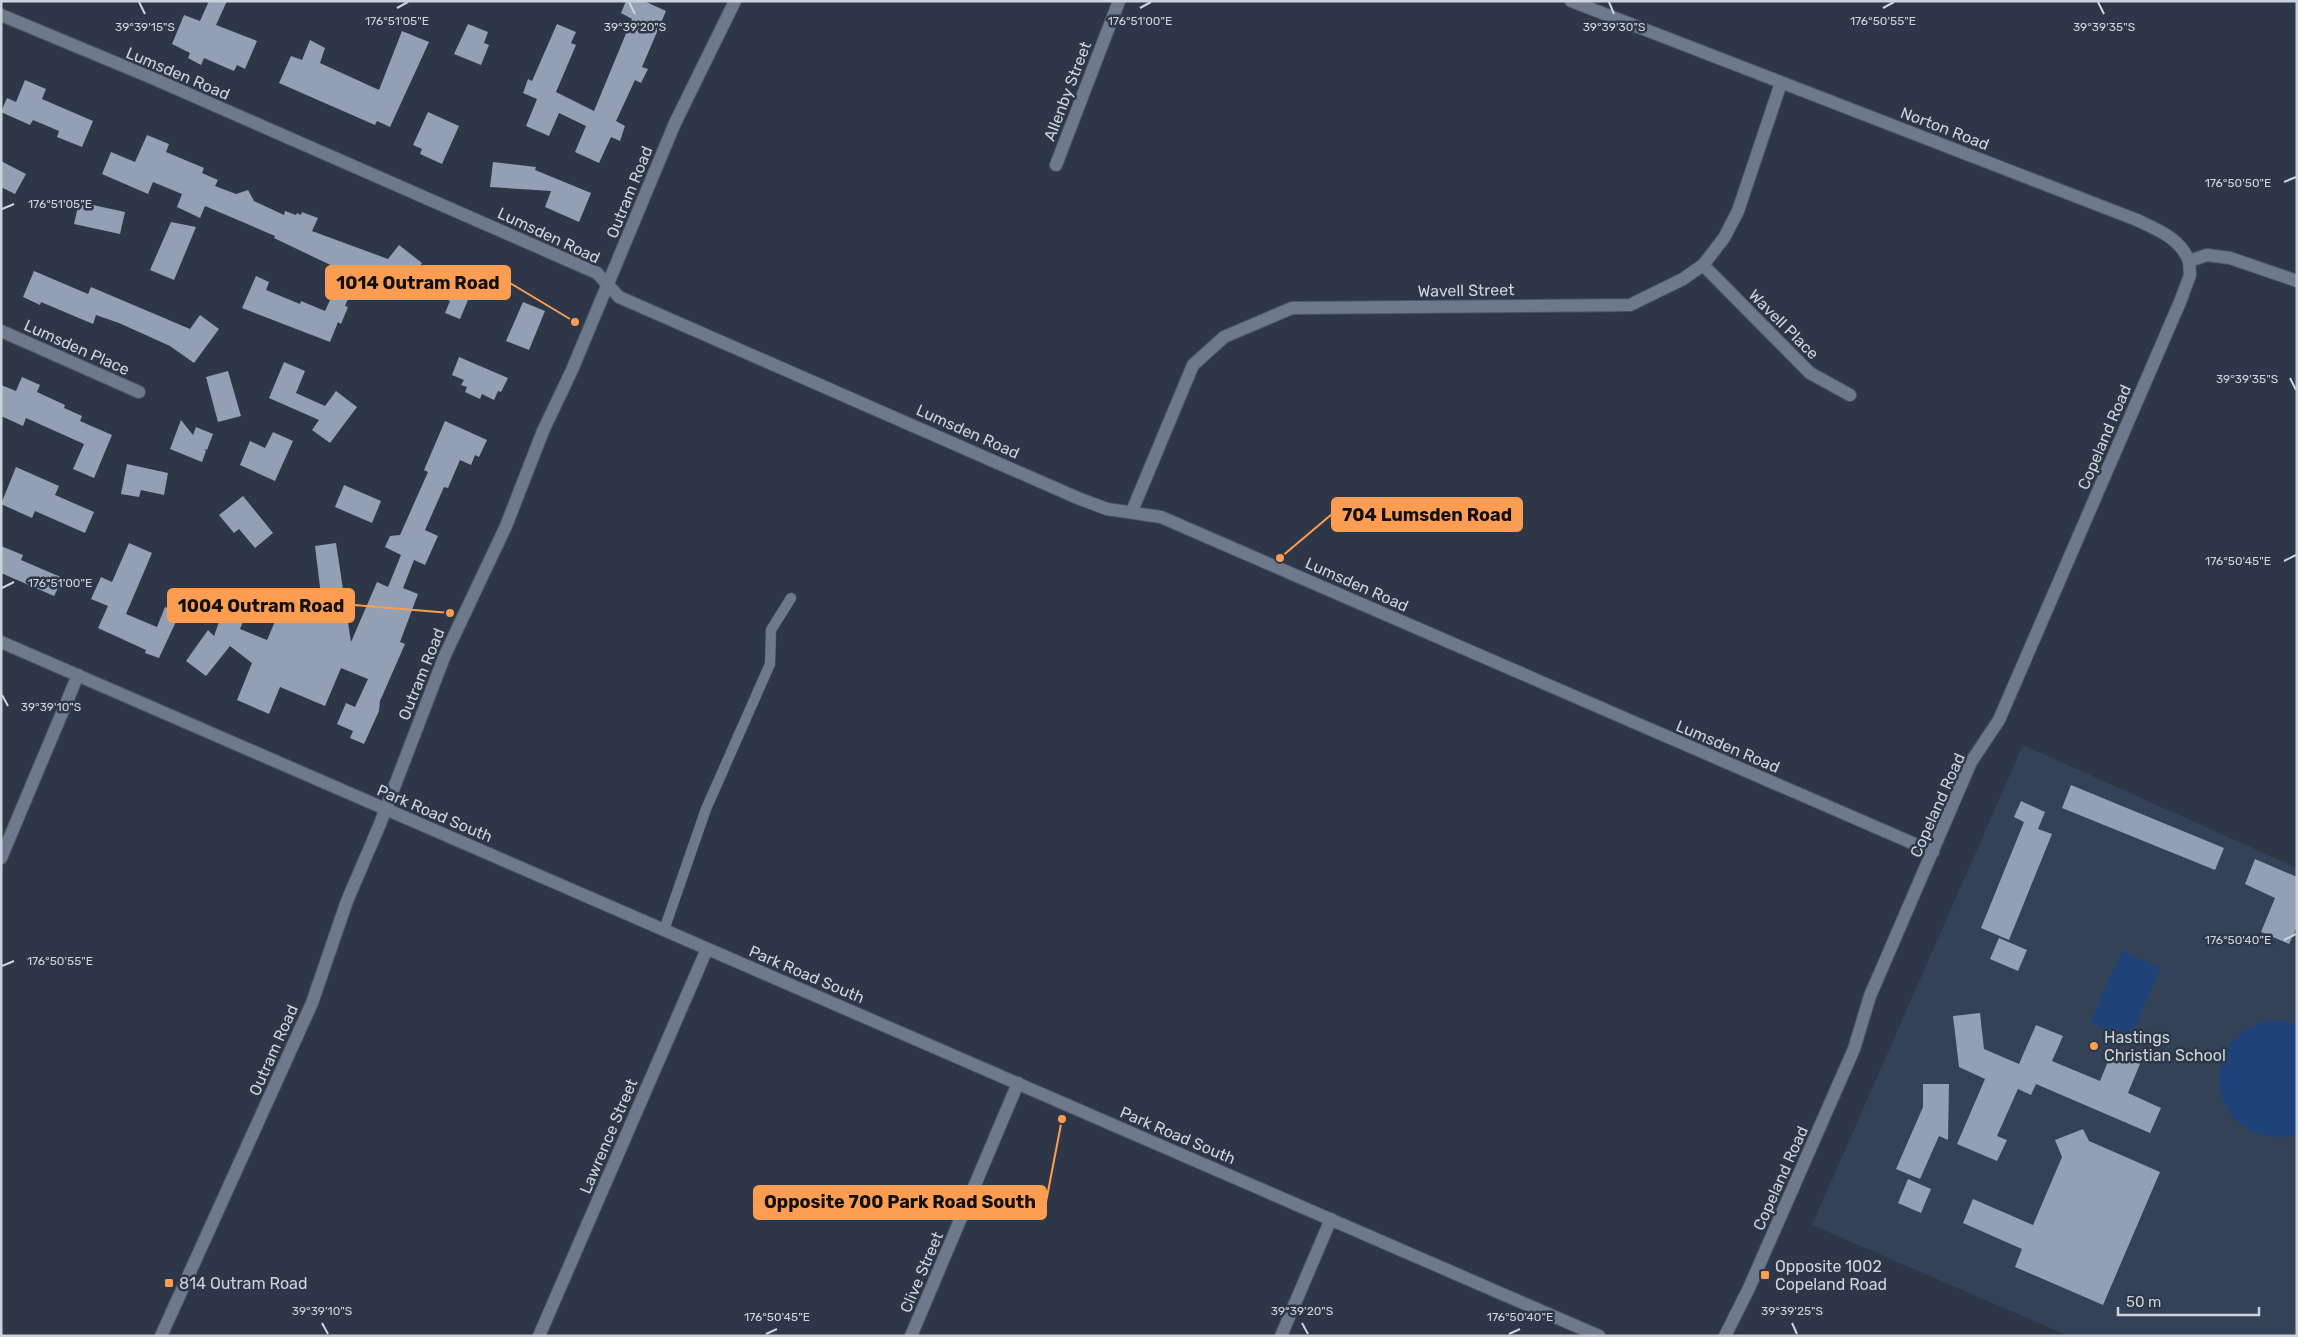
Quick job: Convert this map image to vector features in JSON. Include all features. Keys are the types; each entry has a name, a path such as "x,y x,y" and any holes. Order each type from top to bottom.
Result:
{"street":[{"name":"Outram Road","path":"161,1336 312,1003 347,901 386,809 445,655 506,526 543,431 608,284 675,123 735,1"},
{"name":"Allenby Street","path":"1056,165 1120,1"},
{"name":"Norton Road","path":"1571,1 2137,220 2164,233 2176,242 2185,251 2189,261"},
{"name":"Lumsden Road","path":"3,21 454,209 597,273 619,297 1080,499 1107,509 1132,511 1160,517 1278,567 1532,680 1933,852"},
{"name":"Wavell Street","path":"1132,511 1193,365 1224,337 1292,308 1630,305 1656,294 1703,265 1724,238 1738,211 1781,83"},
{"path":"2189,261 2207,255 2230,258 2297,281"},
{"name":"Copeland Road","path":"1725,1336 1749,1288 1854,1049 1870,996 1972,762 1998,720 2172,320 2190,275 2189,261"},
{"name":"Wavell Place","path":"1703,265 1810,374 1850,395"},
{"name":"Lumsden Place","path":"1,331 139,392"},
{"name":"Park Road South","path":"1,642 1599,1336"},
{"path":"1,858 78,675"},
{"name":"Lawrence Street","path":"539,1336 707,949"},
{"name":"Clive Street","path":"911,1336 1018,1083"},
{"path":"1281,1336 1331,1219"}],"lane":[{"path":"664,930 706,809 770,664 771,630 791,598"}],"shaded area":[{"name":"Hastings Christian School","path":"2023,745 2297,868 2297,1336 2069,1336 1812,1225"},
{"path":"2122,951 2161,968 2129,1040 2090,1023"},
{"path":"2270,1020 2297,1023 2297,1135 2268,1136 2246,1128 2229,1112 2220,1092 2219,1070 2227,1049 2244,1031"}],"building":[{"path":"209,1 227,1 216,25 257,41 245,69 237,65 234,71 204,58 201,65 188,58 190,53 172,44 184,15 200,21"},
{"path":"626,1 644,1 666,11 642,67 648,69 641,83 635,80 616,121 625,126 620,141 611,137 599,163 575,152 586,126 559,113 549,136 526,126 537,99 523,93 528,79 532,81 557,24 576,32 571,43 576,45 556,92 594,111 632,19 621,13"},
{"path":"468,24 488,32 484,43 489,45 481,65 454,54"},
{"path":"402,31 429,42 390,127 377,121 375,125 279,83 291,56 302,60 310,40 325,48 320,63 379,90"},
{"path":"25,80 46,89 42,99 93,121 82,147 57,137 59,131 33,120 30,125 1,112 7,98 16,102"},
{"path":"428,112 459,126 442,164 420,154 422,149 413,145"},
{"path":"147,135 169,144 166,152 204,168 202,173 218,180 215,186 236,194 248,190 254,201 284,215 285,211 296,215 297,213 301,215 302,212 318,218 312,231 388,259 399,245 422,263 395,297 363,271 360,278 357,277 345,306 348,307 341,324 338,322 330,342 242,308 256,276 269,282 266,290 300,304 301,301 325,311 330,300 332,300 343,271 274,238 275,236 205,206 200,218 177,207 182,194 153,182 148,194 102,174 111,152 135,162"},
{"path":"1,161 26,174 15,194 1,187"},
{"path":"493,162 536,167 535,170 591,193 579,222 545,207 551,191 490,187"},
{"path":"79,202 125,212 120,234 74,224"},
{"path":"171,222 196,227 174,280 150,270"},
{"path":"448,269 476,281 460,319 445,313 450,301 431,293 441,270 447,272"},
{"path":"34,271 88,294 91,287 190,329 200,315 219,329 194,363 170,346 119,323 96,315 93,324 41,302 40,305 23,297"},
{"path":"523,302 545,311 529,350 506,341"},
{"path":"459,357 508,378 501,392 498,391 494,400 482,394 480,399 465,392 467,387 461,385 464,380 452,375"},
{"path":"284,362 305,371 296,393 325,406 336,391 357,407 330,443 312,430 319,420 269,398"},
{"path":"228,371 241,416 218,422 206,377"},
{"path":"22,377 40,385 37,392 65,405 64,408 82,416 80,421 112,435 94,478 73,469 84,444 26,418 23,426 1,416 1,385 16,391"},
{"path":"181,420 193,435 196,427 213,434 207,450 204,449 206,451 202,462 170,449"},
{"path":"445,421 487,440 479,457 475,455 471,465 460,460 448,488 444,487 425,530 438,536 425,565 414,560 403,588 418,594 400,642 405,644 380,701 379,711 364,744 350,738 353,731 337,724 346,703 355,707 368,679 341,668 325,706 280,687 269,714 237,700 252,663 230,646 206,676 186,661 208,630 214,636 225,605 246,614 240,629 267,640 286,596 323,612 315,546 336,543 351,642 377,582 388,587 401,555 385,547 390,536 400,535 428,472 424,470"},
{"path":"273,432 293,441 275,481 240,465 250,441 265,448"},
{"path":"127,464 168,473 164,495 141,490 139,497 121,494"},
{"path":"16,467 59,486 55,495 94,512 85,533 35,511 32,518 1,504"},
{"path":"344,485 381,501 372,523 335,507"},
{"path":"243,496 273,533 255,548 239,529 234,533 219,515"},
{"path":"129,543 152,553 126,614 157,627 165,607 180,613 159,658 145,653 146,650 98,628 108,606 91,599 101,577 112,582"},
{"path":"1,546 23,555 21,560 63,578 54,596 1,573"},
{"path":"2071,785 2224,848 2215,870 2062,808"},
{"path":"2021,801 2045,812 2038,829 2052,834 2009,940 1981,928 2024,822 2014,817"},
{"path":"2255,859 2297,877 2297,927 2289,944 2261,932 2275,898 2245,884"},
{"path":"1999,938 2027,950 2018,971 1990,959"},
{"path":"1980,1013 1984,1049 2019,1064 2036,1025 2063,1036 2052,1061 2100,1081 2114,1047 2142,1059 2128,1093 2161,1108 2150,1133 2036,1084 2031,1095 2018,1089 1997,1136 2007,1140 1997,1161 1957,1144 1985,1079 1959,1067 1953,1016"},
{"path":"1923,1084 1949,1084 1948,1140 1939,1136 1920,1179 1896,1169 1923,1107"},
{"path":"2083,1129 2089,1141 2160,1172 2103,1305 2015,1267 2022,1249 1963,1223 1973,1199 2033,1225 2062,1157 2055,1140"},
{"path":"1908,1179 1931,1189 1921,1213 1898,1203"}],"place":[{"name":"1014 Outram Road","path":"575,322"},
{"name":"704 Lumsden Road","path":"1280,558"},
{"name":"1004 Outram Road","path":"450,613"},
{"name":"Hastings Christian School","path":"2094,1046"},
{"name":"Opposite 700 Park Road South","path":"1062,1119"},
{"name":"Opposite 1002 Copeland Road","path":"1765,1275"},
{"name":"814 Outram Road","path":"169,1283"}]}
